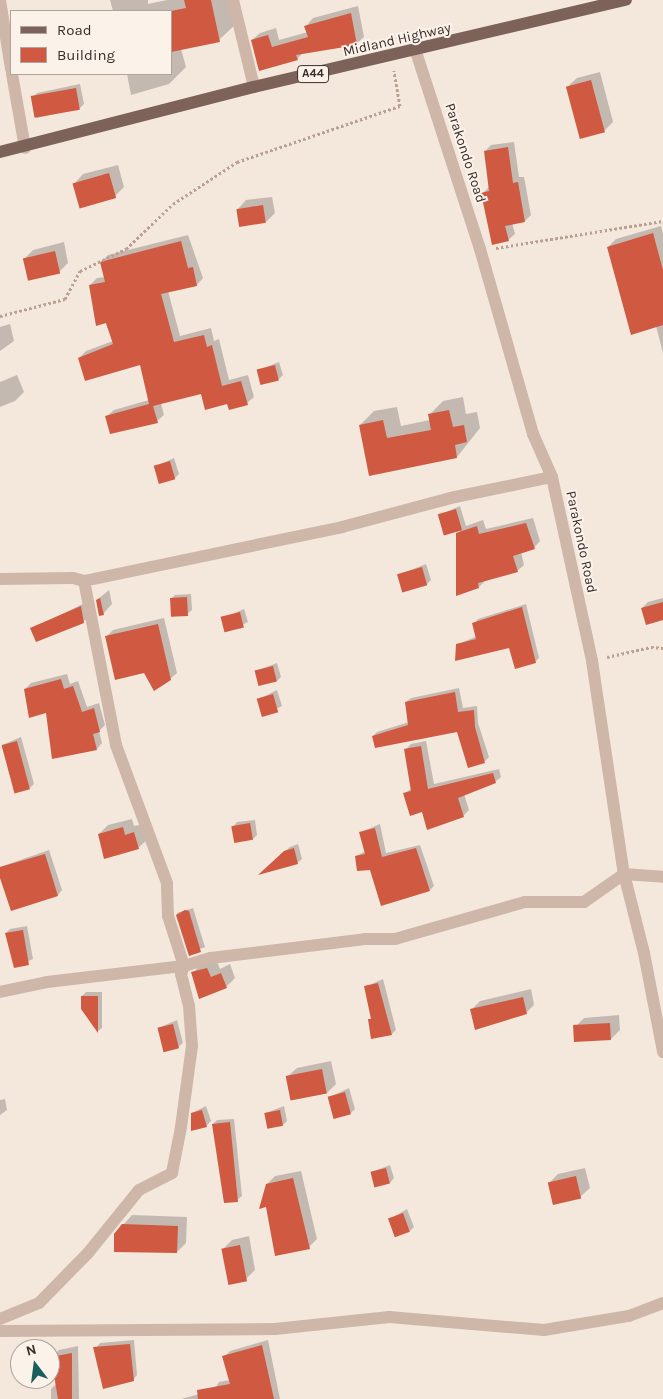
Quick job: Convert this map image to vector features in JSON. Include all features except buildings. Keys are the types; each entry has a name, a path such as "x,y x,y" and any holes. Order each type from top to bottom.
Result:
{"main road":[{"name":"Midland Highway","path":"0,152 25,148 254,88 416,52 626,0"}],"street":[{"path":"0,0 10,63"},
{"path":"233,0 254,88"},
{"name":"Parakondo Road","path":"416,52 480,249 533,434 552,477 592,661 624,874 644,953 663,1052"},
{"path":"12,75 25,148"},
{"path":"0,579 73,578 84,581 342,527 455,497 552,477"},
{"path":"0,1319 38,1303 88,1253 139,1190 172,1173 182,1126 192,1046 190,1006 181,974 184,966 168,916 167,883 116,745 84,581"},
{"path":"0,992 47,982 184,966 211,958 365,939 395,939 525,902 584,902 624,874 663,877"},
{"path":"0,1330 275,1329 389,1317 544,1330 629,1316 663,1303"}],"path":[{"path":"0,316 65,299 80,271 126,249 173,204 237,162 400,106 392,57"},
{"path":"480,249 508,248 663,221"},
{"path":"592,661 651,647 663,648"}]}
